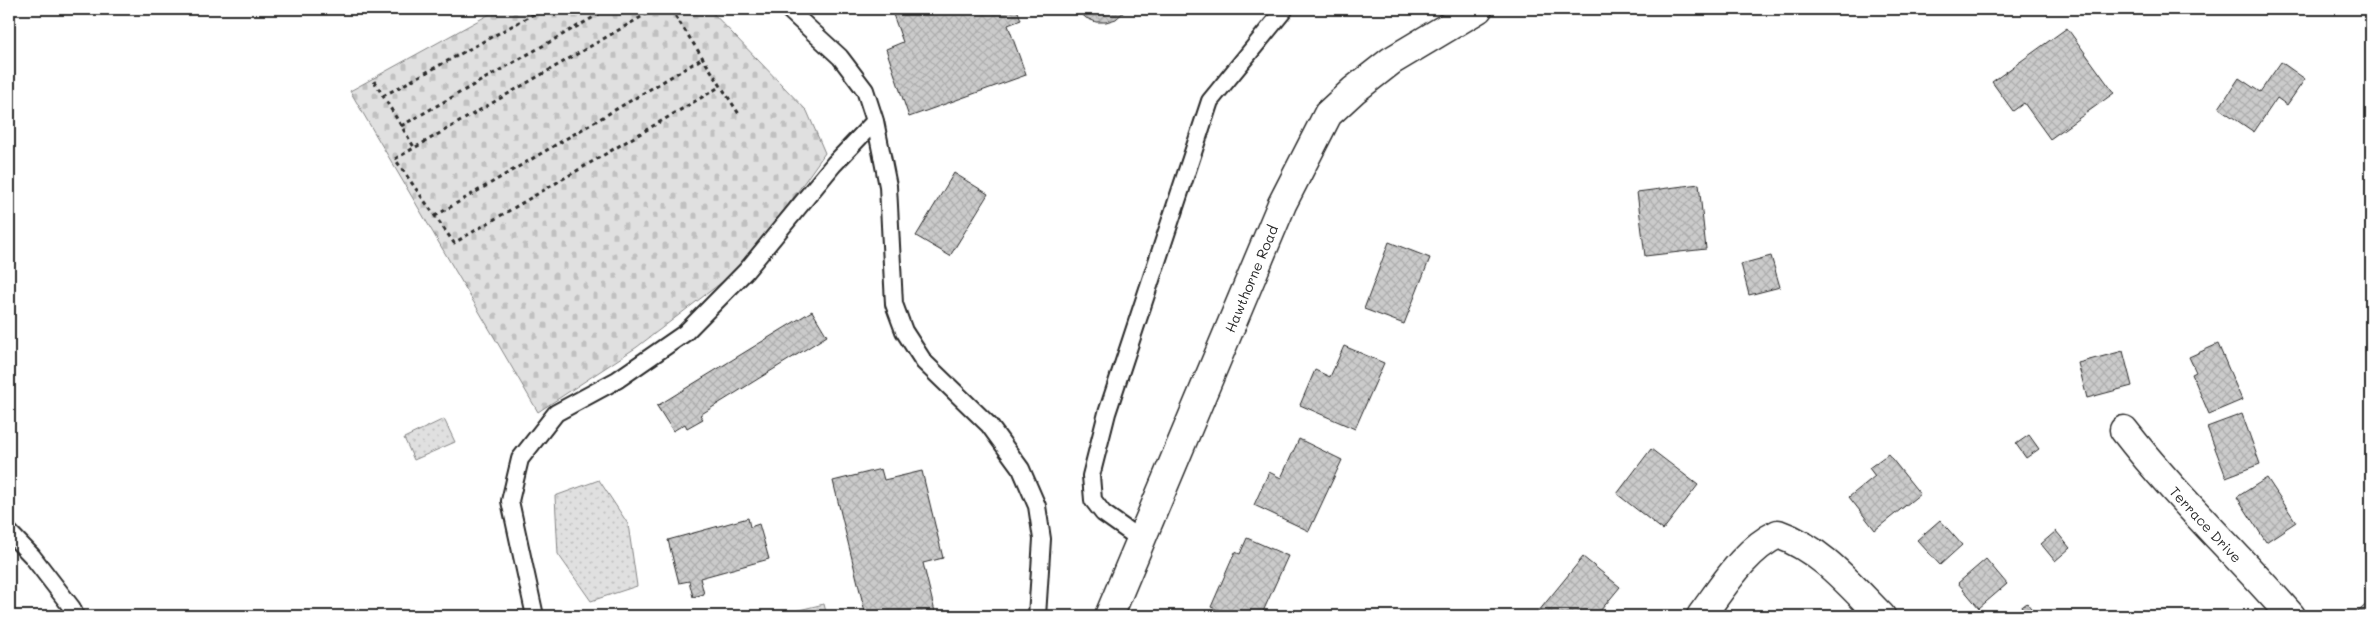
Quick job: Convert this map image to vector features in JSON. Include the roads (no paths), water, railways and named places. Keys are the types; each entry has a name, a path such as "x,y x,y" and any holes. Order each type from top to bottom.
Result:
{"street":[{"name":"Hawthorne Road","path":"1109,616 1282,204 1328,114 1354,90 1391,61 1478,9"},
{"name":"Terrace Drive","path":"2124,430 2154,468 2245,562 2290,616"},
{"path":"1701,616 1746,558 1763,541 1778,534 1798,541 1828,564 1881,616"}],"lane":[{"path":"788,9 840,56 865,90 875,121 888,186 894,304 904,331 924,362 989,425 1021,469 1037,506 1042,539 1037,616"},
{"path":"1141,540 1103,513 1093,500 1091,476 1107,413 1210,101 1286,9"},
{"path":"535,616 510,500 520,459 556,413 617,380 685,334 746,271 834,164 875,121"},
{"path":"9,532 32,556 72,608 75,616"}]}
